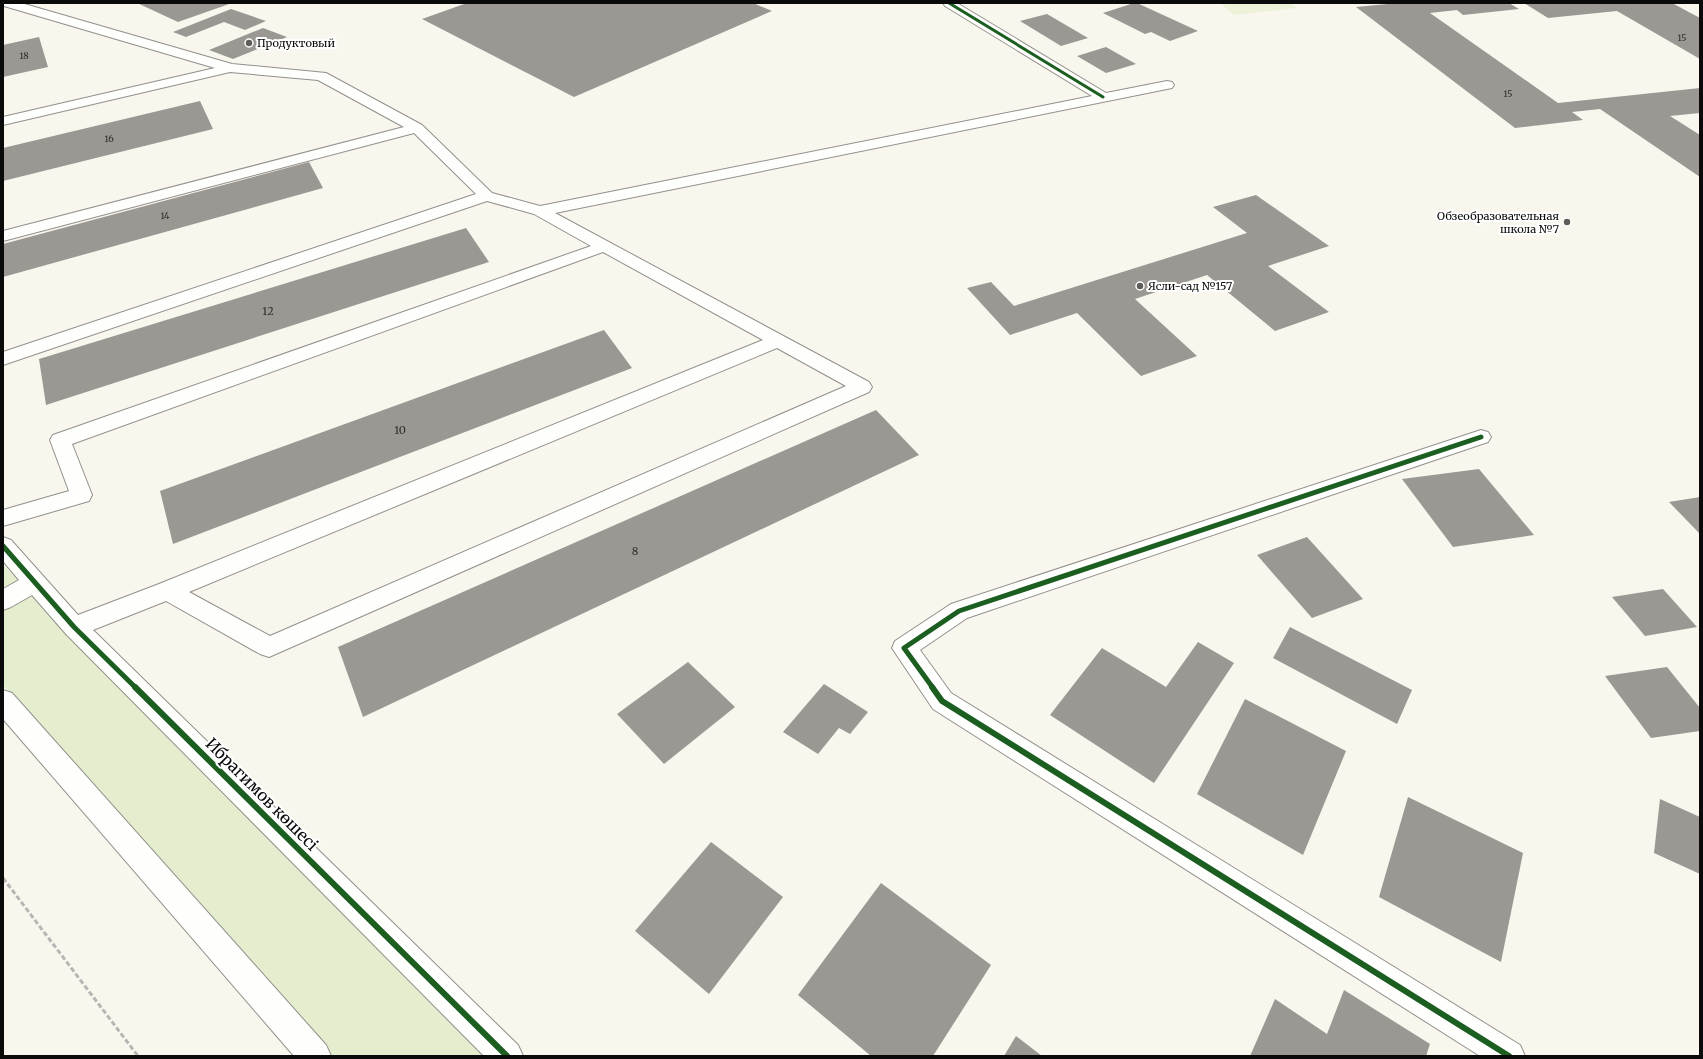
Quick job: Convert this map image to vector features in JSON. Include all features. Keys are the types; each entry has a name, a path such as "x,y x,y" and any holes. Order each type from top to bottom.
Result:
{"street":[{"path":"8,3 231,68 321,76 417,128 487,196 540,211 603,247 862,387 269,647 167,591"},
{"path":"949,3 1103,97"},
{"path":"3,121 231,68"},
{"path":"540,211 1168,85"},
{"path":"3,236 417,128"},
{"path":"3,359 487,196"},
{"path":"3,518 81,495 60,440 603,247"},
{"path":"74,627 167,591 778,341"},
{"path":"1481,437 959,611 904,648 942,701 1509,1056"},
{"name":"Ибрагимов көшесі","path":"3,546 74,627 507,1056"},
{"path":"3,600 34,582"},
{"path":"3,700 315,1056"}],"path":[{"path":"3,878 138,1056"}],"green space":[{"path":"1220,3 1290,3 1297,8 1234,15"},
{"path":"3,565 486,1056 331,1056 3,685"}],"building":[{"path":"137,3 232,3 178,22"},
{"path":"467,3 753,3 772,11 574,97 422,19"},
{"path":"1137,3 1198,31 1170,41 1151,32 1145,34 1103,13"},
{"path":"1398,3 1509,3 1519,9 1463,15 1457,10 1430,13 1558,103 1700,88 1700,113 1670,116 1700,135 1700,177 1600,109 1572,112 1583,120 1515,128 1356,7"},
{"path":"1524,3 1672,3 1700,18 1700,59 1617,11 1548,18"},
{"path":"231,9 266,21 245,30 224,22 186,37 173,32"},
{"path":"1047,14 1088,38 1061,46 1020,21"},
{"name":"Продуктовый","path":"263,28 287,37 233,59 209,50"},
{"path":"39,37 48,67 3,77 3,45"},
{"path":"1106,47 1136,64 1106,73 1077,56"},
{"path":"200,101 213,129 3,181 3,148"},
{"path":"309,162 323,188 3,277 3,244"},
{"path":"1256,195 1329,246 1268,266 1329,312 1275,331 1207,275 1135,299 1197,356 1141,376 1077,313 1010,335 967,288 991,282 1014,306 1247,233 1213,207"},
{"path":"466,228 489,262 46,405 39,359"},
{"path":"604,330 632,368 173,544 160,491"},
{"path":"876,410 919,455 363,717 338,647"},
{"path":"1479,469 1534,535 1453,547 1402,479"},
{"path":"1700,497 1700,534 1669,502"},
{"path":"1307,537 1363,599 1312,618 1257,555"},
{"path":"1663,589 1697,627 1645,636 1612,597"},
{"path":"1290,627 1412,690 1397,724 1273,658"},
{"path":"1198,642 1234,663 1154,783 1050,715 1102,648 1166,687"},
{"path":"688,662 735,707 664,764 617,714"},
{"path":"1667,667 1700,708 1700,731 1651,738 1605,676"},
{"path":"824,684 868,712 850,734 839,728 818,754 783,732"},
{"path":"1245,699 1346,751 1303,855 1197,794"},
{"path":"1408,797 1523,853 1501,962 1379,897"},
{"path":"1660,799 1700,817 1700,874 1654,853"},
{"path":"711,842 783,897 709,994 635,931"},
{"path":"881,883 991,965 933,1056 871,1056 798,995"},
{"path":"1344,990 1430,1044 1426,1056 1250,1056 1275,999 1327,1034"},
{"path":"1016,1036 1042,1056 1004,1056"}],"cycle path":[{"path":"949,3 1103,97"},
{"path":"1481,437 959,611 904,648 942,701 1509,1056"},
{"path":"3,546 74,627 507,1056"}],"place":[{"name":"Продуктовый","path":"249,43"},
{"name":"Обзеобразовательная школа №7","path":"1567,222"},
{"name":"Ясли-сад №157","path":"1140,286"}]}
